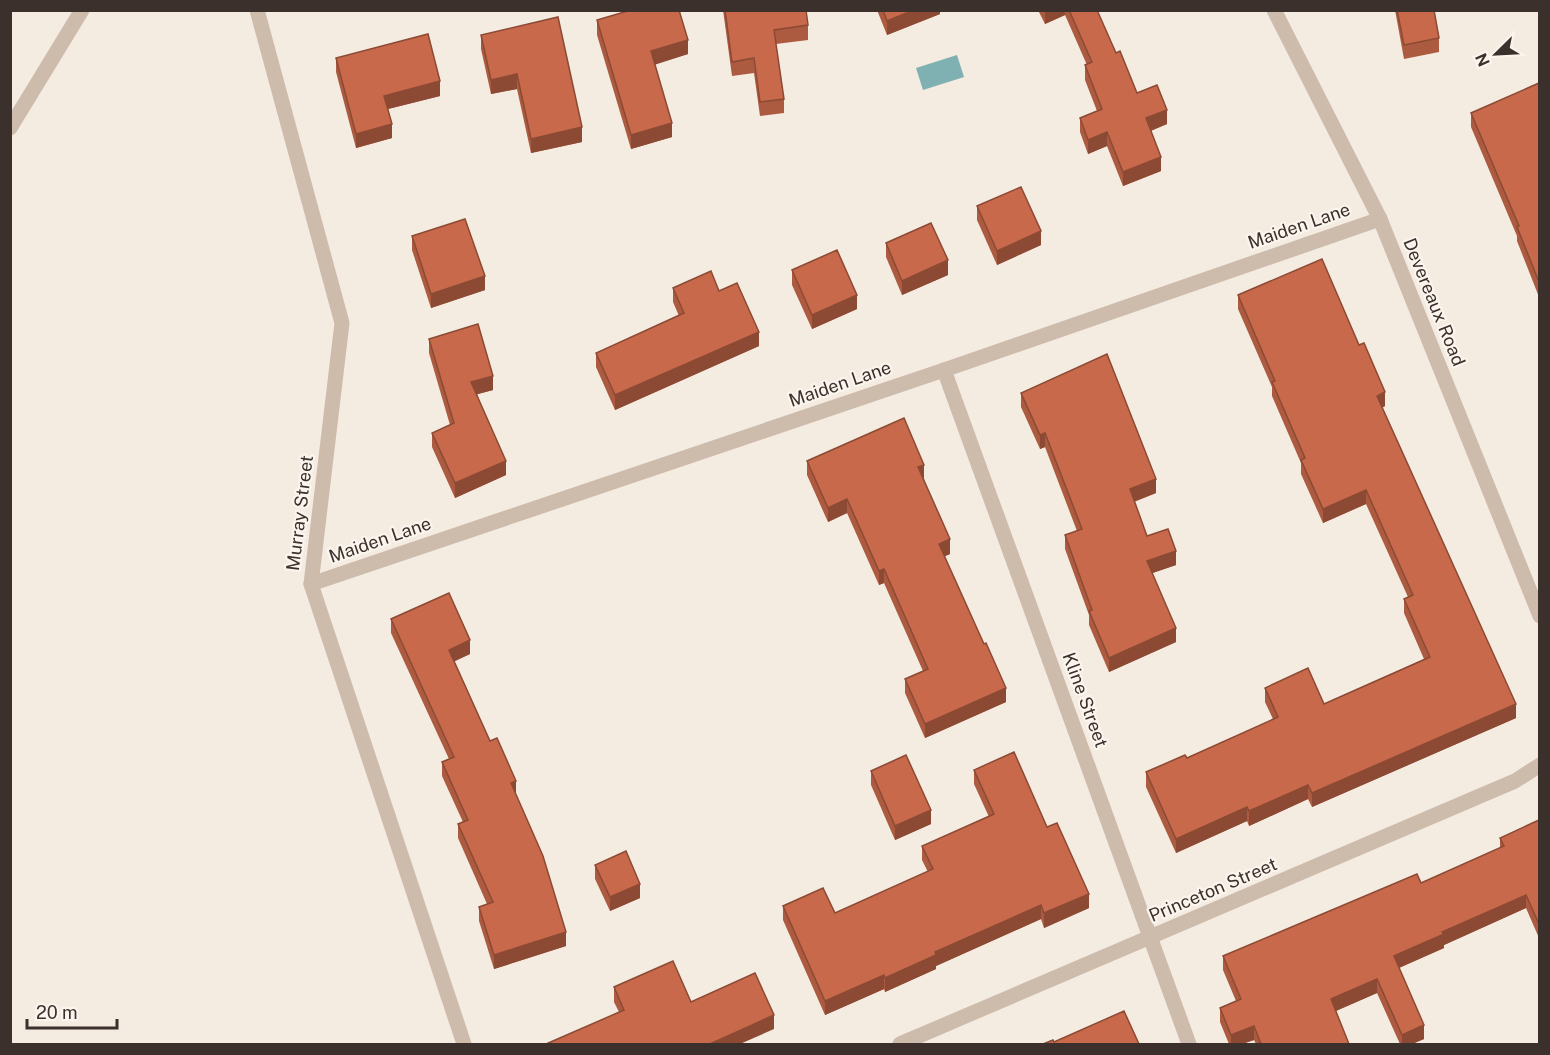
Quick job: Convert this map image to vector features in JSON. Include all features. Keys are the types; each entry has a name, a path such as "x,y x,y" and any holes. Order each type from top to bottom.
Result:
{"street":[{"path":"10,128 82,10"},
{"name":"Murray Street","path":"257,10 342,323 311,584 464,1044"},
{"name":"Devereaux Road","path":"1274,10 1380,219 1539,616"},
{"name":"Maiden Lane","path":"311,584 944,370 1380,219"},
{"name":"Kline Street","path":"944,370 1189,1044"},
{"name":"Princeton Street","path":"900,1044 1515,781 1539,765"}],"water":[{"path":"957,55 964,77 923,90 916,68"}],"building":[{"path":"631,10 679,10 688,40 651,51 672,123 631,135 597,20"},
{"path":"725,10 806,10 808,25 774,30 784,99 760,102 754,58 732,62"},
{"path":"883,10 914,10 887,21"},
{"path":"1069,10 1097,10 1116,53 1120,51 1137,93 1157,85 1167,110 1146,118 1161,157 1123,172 1107,132 1088,140 1080,118 1102,109 1085,65 1092,62"},
{"path":"1397,10 1434,10 1439,38 1404,45"},
{"path":"558,17 582,127 531,139 517,74 491,80 481,35"},
{"path":"428,34 440,81 384,96 392,124 356,134 336,58"},
{"path":"1539,83 1539,282 1517,227 1519,226 1471,113"},
{"path":"1021,187 1041,231 997,251 977,206"},
{"path":"465,219 485,276 431,294 412,236"},
{"path":"931,223 948,260 902,281 886,243"},
{"path":"837,250 857,295 812,315 792,270"},
{"path":"1322,259 1359,345 1364,343 1385,392 1377,396 1516,704 1312,793 1308,785 1249,811 1247,807 1176,839 1146,772 1185,755 1187,758 1278,717 1265,688 1308,668 1324,704 1430,657 1404,599 1413,595 1366,490 1323,509 1301,460 1305,458 1272,382 1275,381 1238,295"},
{"path":"711,271 719,291 737,283 759,332 615,395 596,353 684,313 673,288"},
{"path":"478,324 493,376 471,382 506,461 455,483 432,433 454,423 429,339"},
{"path":"1107,354 1156,479 1130,489 1147,536 1168,529 1176,551 1147,561 1176,628 1109,658 1089,611 1092,610 1065,535 1082,529 1045,433 1040,435 1021,393"},
{"path":"904,418 924,465 918,467 950,539 939,544 1006,688 925,724 905,679 928,669 884,569 879,571 847,499 828,508 807,461"},
{"path":"449,593 470,640 449,650 490,741 497,738 516,781 511,783 543,856 566,932 494,955 479,907 493,902 458,824 468,820 442,762 454,757 391,619"},
{"path":"1014,752 1047,827 1057,823 1089,894 1044,913 1041,905 935,952 936,955 885,978 884,975 825,1001 783,906 823,888 835,913 933,869 922,846 994,814 974,770"},
{"path":"906,755 931,810 895,826 871,771"},
{"path":"1539,820 1539,924 1526,895 1394,956 1424,1025 1402,1035 1377,979 1331,999 1349,1044 1261,1044 1254,1026 1231,1035 1220,1008 1241,999 1223,956 1417,874 1421,883 1504,846 1500,838"},
{"path":"626,851 640,884 610,897 595,865"},
{"path":"673,961 691,1002 755,973 774,1015 710,1044 546,1044 624,1010 614,987"},
{"path":"1124,1011 1139,1044 1043,1044 1053,1040 1054,1042"}]}
